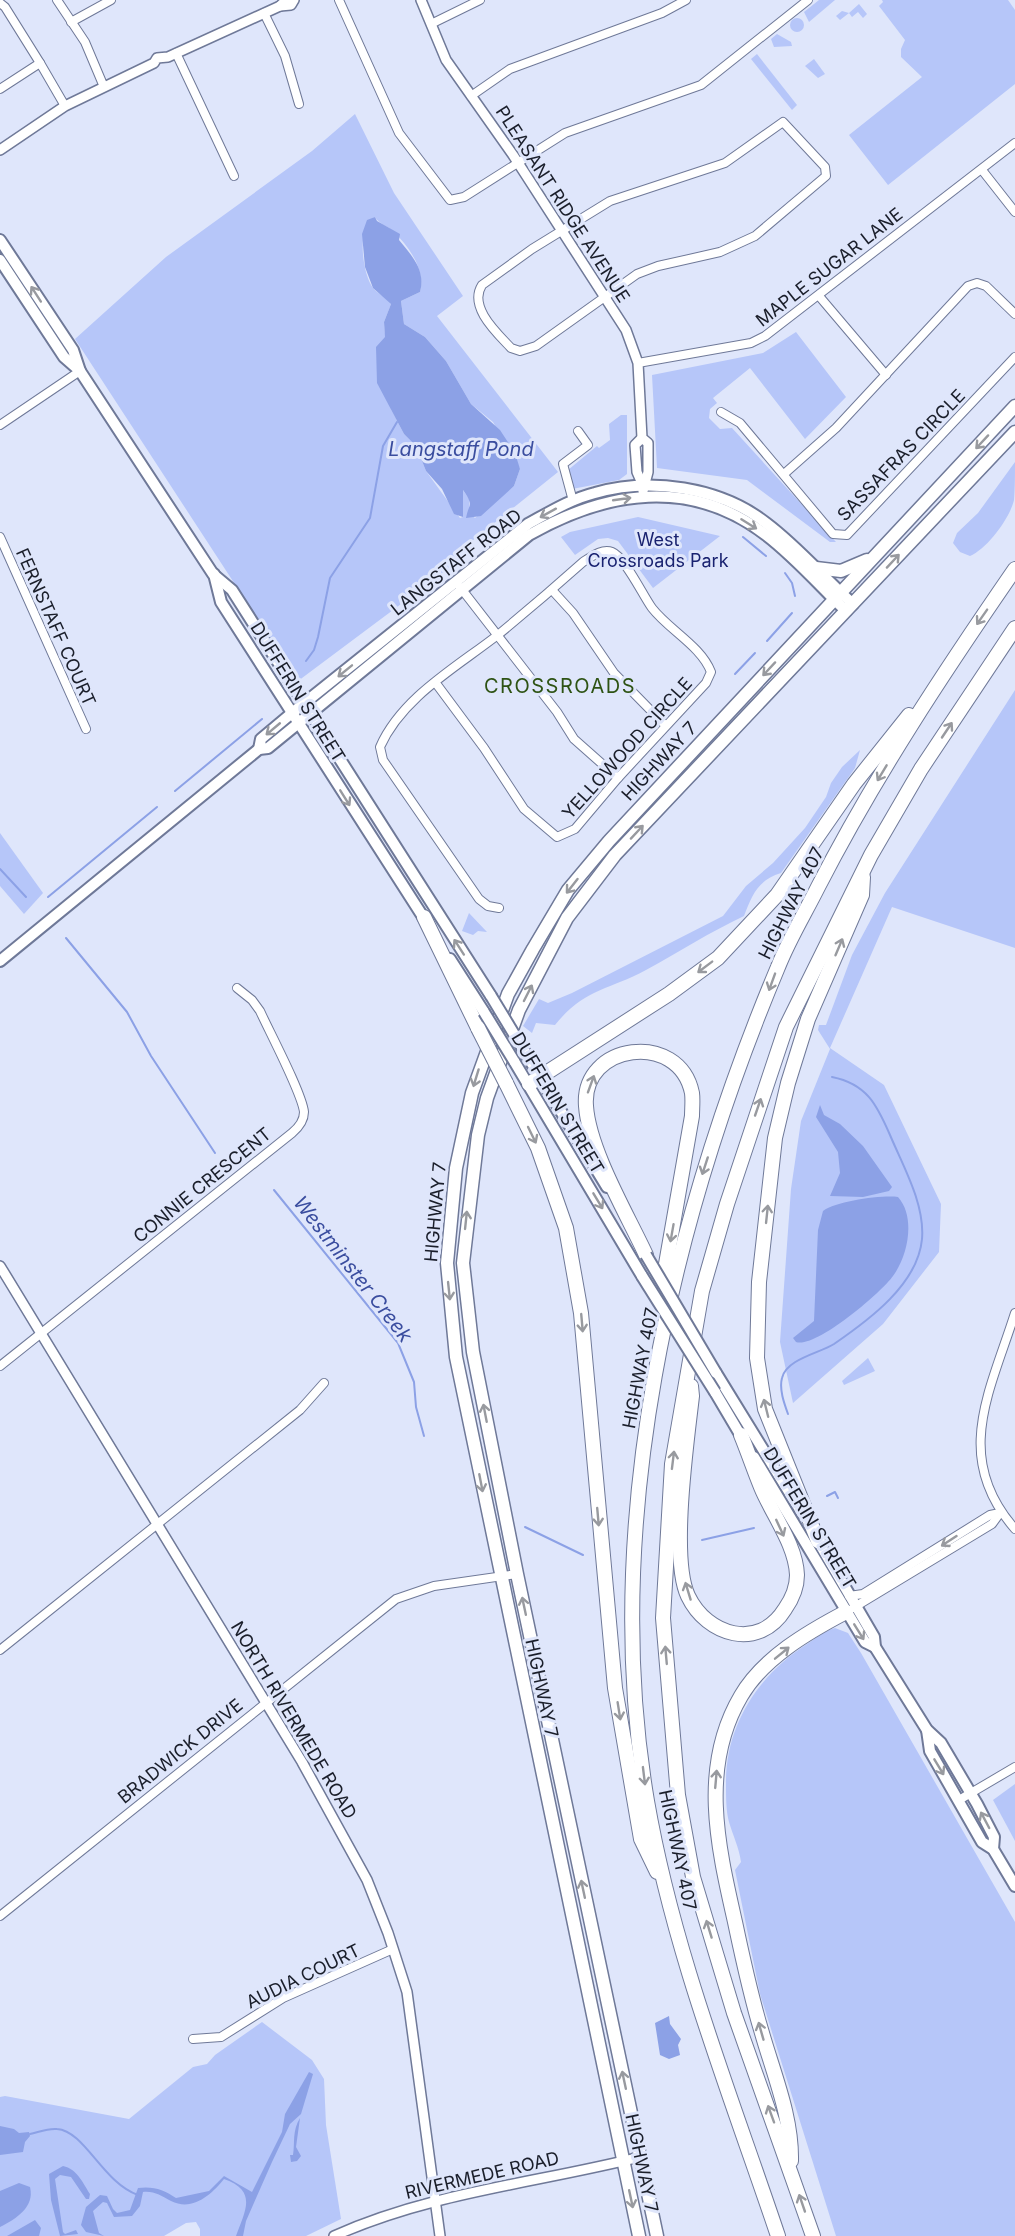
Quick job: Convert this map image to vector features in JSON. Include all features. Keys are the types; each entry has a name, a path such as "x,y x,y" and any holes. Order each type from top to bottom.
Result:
{"highway":[{"name":"HIGHWAY 407","path":"778,2236 693,1988 665,1889 647,1800 638,1723 633,1612 640,1468 663,1338 705,1165 779,964 842,840 946,669 1015,569"},
{"name":"HIGHWAY 407","path":"813,2236 734,2013 693,1876 678,1795 663,1618 672,1464 702,1291 717,1237 786,1027 864,870 921,769 1015,628"},
{"path":"529,1084 669,994 718,958 777,895 854,784 946,669"},
{"path":"818,1541 765,1410 757,1358 759,1282 775,1138 788,1083 808,1018 862,896 864,870"},
{"path":"424,917 538,1148 566,1228 581,1313 615,1688 641,1839 665,1889"},
{"path":"646,1255 597,1148 587,1118 585,1103 590,1080 602,1064 619,1054 641,1050 669,1058 685,1075 692,1093 692,1116 666,1263 663,1338"},
{"path":"688,1366 692,1396 682,1497 681,1552 687,1594 699,1615 721,1630 741,1634 762,1632 778,1621 792,1599 797,1581 792,1554 761,1487 741,1435"},
{"path":"791,2169 792,2135 753,2003 718,1838 716,1777 725,1727 747,1688 758,1674 801,1638 850,1610"}],"main road":[{"name":"DUFFERIN STREET","path":"0,240 73,350 80,371 213,574 232,590 541,1075 818,1541 849,1596 850,1610"},
{"name":"DUFFERIN STREET","path":"0,260 64,357 80,371"},
{"name":"HIGHWAY 7","path":"639,2236 456,1357 447,1263 456,1168 481,1063 508,994 568,890 609,841 1015,406"},
{"name":"HIGHWAY 7","path":"657,2236 517,1574 473,1352 463,1263 470,1184 487,1098 519,1010 567,918 615,855 1015,432"},
{"name":"LANGSTAFF ROAD","path":"0,962 259,749 268,748 295,718 458,585 528,524 573,501 621,487 709,506 742,520 782,549 850,608"},
{"name":"LANGSTAFF ROAD","path":"458,585 557,519 593,504 643,491 674,487 717,497 764,521 816,568 837,596"},
{"path":"816,568 835,571 849,569 878,554"},
{"name":"DUFFERIN STREET","path":"213,574 221,602 529,1084 642,1276 850,1610 865,1642 875,1647 927,1730 941,1743 994,1837 993,1849"},
{"name":"DUFFERIN STREET","path":"927,1730 930,1751 982,1842 993,1849 1015,1886"}],"street":[{"path":"57,0 85,42 104,87"},
{"path":"71,22 111,0"},
{"path":"0,150 65,106 154,63 157,58 172,55 283,3 291,5 293,0"},
{"path":"339,0 399,132 450,200 464,197 565,133 701,85 808,0"},
{"name":"PLEASANT RIDGE AVENUE","path":"421,0 446,60 519,164 626,330 638,363 642,438 635,445 637,472 643,491"},
{"path":"431,24 480,0"},
{"path":"471,96 510,69 662,13 686,0"},
{"path":"0,3 5,7 65,106"},
{"path":"264,13 285,56 299,104"},
{"path":"172,55 234,176"},
{"path":"0,88 40,63"},
{"path":"783,122 825,167 826,176 820,184 755,236 720,252 637,273 605,295 536,346 520,351 511,348 478,306 478,292 482,285 561,230 610,201 725,164 783,122"},
{"name":"MAPLE SUGAR LANE","path":"638,363 751,343 765,336 1015,143"},
{"path":"982,170 1015,212"},
{"path":"784,474 836,428 968,286 977,283 986,286 1015,314"},
{"path":"819,296 886,375"},
{"name":"SASSAFRAS CIRCLE","path":"721,412 740,423 833,534 847,535 1015,357"},
{"path":"0,425 80,371"},
{"path":"573,501 563,464 588,445 578,431"},
{"name":"FERNSTAFF COURT","path":"0,537 86,729"},
{"name":"YELLOWOOD CIRCLE","path":"435,682 484,748 524,809 557,837 575,829 665,725 706,683 711,672 705,661 653,609 617,555 607,551 596,553 497,635 435,682 392,726 380,747 380,752 390,772 470,887 484,904 499,908"},
{"path":"458,585 557,712 574,739 618,778"},
{"path":"552,590 573,613 614,673 665,725"},
{"name":"CONNIE CRESCENT","path":"0,1366 292,1133 302,1120 304,1112 260,1011 252,1000 237,988"},
{"name":"NORTH RIVERMEDE ROAD","path":"0,1266 265,1701 345,1836 367,1880 407,1992 440,2236"},
{"path":"1015,1313 983,1415 980,1448 986,1486 1000,1513 1015,1529"},
{"path":"0,1650 300,1410 324,1383"},
{"path":"849,1596 863,1594 988,1515 1000,1513"},
{"path":"850,1610 988,1527 995,1522 1000,1513"},
{"name":"BRADWICK DRIVE","path":"0,1916 265,1701 396,1599 434,1587 517,1574"},
{"path":"959,1800 1015,1767"},
{"name":"AUDIA COURT","path":"193,2039 221,2037 283,1998 393,1949"},
{"name":"RIVERMEDE ROAD","path":"334,2236 382,2216 435,2199 640,2157"}],"green space":[{"path":"819,0 835,0 809,22 804,12"},
{"path":"882,0 1008,0 1015,10 1015,84 888,185 849,135 922,77 901,57 901,49 905,40 879,6"},
{"path":"859,4 867,14 863,18 858,12 852,17 849,13"},
{"path":"842,11 849,13 840,20 836,16"},
{"path":"797,18 802,20 804,25 802,30 797,32 792,30 790,25 792,20"},
{"path":"777,34 791,42 792,46 774,47 771,39"},
{"path":"757,54 797,105 792,110 751,59"},
{"path":"814,59 825,74 818,78 805,66"},
{"path":"355,114 394,193 463,296 437,316 558,472 472,541 476,548 298,681 75,339 166,257 312,151","holes":["375,217 394,232 405,245 415,259 421,275 420,292 401,301 404,324 425,337 446,361 471,404 493,422 520,469 514,486 475,518 469,513 469,499 463,490 463,517 460,518 426,471 416,446 404,434 391,409 384,322 391,304 373,288 369,281 363,250 365,230 369,222"]},
{"path":"796,332 846,397 805,439 750,368 713,398 717,403 710,409 709,418 720,429 732,428 836,542 830,542 747,480 657,468 652,375 763,353"},
{"path":"621,415 627,415 627,474 619,480 572,489 568,470 597,446 599,448 610,440 609,424"},
{"path":"1015,462 1014,500 1003,524 977,552 970,556 960,552 953,543 957,533 978,513"},
{"name":"West Crossroads Park","path":"638,517 720,536 653,588 618,541 608,538 598,539 575,555 561,537 570,532"},
{"path":"1015,690 1015,948 892,907 830,1048 884,1085 941,1204 939,1252 883,1324 793,1403 780,1342 791,1189 801,1121 830,1049 818,1030 819,1025 826,1025 852,955 885,893"},
{"path":"860,750 855,768 781,873 761,884 757,889 744,916 646,970 597,991 576,1004 555,1025 536,1023 532,1033 523,1026 539,999 548,1003 572,993 723,916 746,886 773,863 805,828 826,797 831,783 842,767"},
{"path":"0,833 43,893 24,914 0,886"},
{"path":"469,913 487,932 478,931 473,935 462,931"},
{"path":"868,1358 875,1371 844,1385 842,1381"},
{"path":"835,1628 848,1633 861,1653 1015,1922 1015,2236 836,2236 760,1994 735,1870 741,1862 727,1809 727,1763 731,1742 748,1704 774,1671 807,1644"},
{"path":"1015,1784 1015,1841 993,1800"},
{"path":"262,2022 312,2060 324,2079 326,2125 341,2219 306,2236 200,2236 200,2229 196,2222 186,2223 164,2236 0,2236 0,2097 5,2096 129,2119 193,2067 207,2064 215,2055"}],"water":[{"name":"Langstaff Pond","path":"375,217 377,221 400,234 399,240 417,264 421,277 420,292 401,301 404,324 425,337 446,361 471,404 500,430 515,453 520,469 514,486 481,516 466,518 470,502 463,490 463,517 454,514 442,489 426,471 416,446 404,434 377,383 376,347 385,337 384,322 391,304 373,288 365,267 362,234 367,220"},
{"path":"820,1105 824,1115 840,1124 863,1146 892,1187 889,1191 863,1197 830,1196 840,1173 838,1152 816,1117"},
{"path":"898,1197 907,1215 908,1236 903,1258 893,1276 862,1306 832,1329 805,1342 796,1342 793,1338 814,1321 818,1230 823,1211 838,1204 859,1200"},
{"path":"669,2016 670,2024 681,2039 678,2045 680,2055 669,2059 660,2055 655,2023"},
{"path":"309,2072 313,2074 301,2114 290,2124 246,2221 243,2236 236,2236 245,2210 245,2196 235,2184 224,2179 208,2195 194,2203 179,2204 154,2193 143,2192 140,2206 132,2216 114,2217 107,2203 103,2202 93,2211 99,2233 104,2236 86,2232 81,2225 86,2207 100,2195 107,2196 117,2213 130,2210 138,2188 158,2189 176,2198 209,2191 224,2176 252,2192 282,2132 285,2114"},
{"path":"300,2118 296,2147 301,2156 297,2161 291,2162 290,2155 293,2155 295,2132"},
{"path":"0,2126 14,2129 19,2133 29,2132 30,2136 25,2142 23,2152 0,2155"},
{"path":"63,2166 76,2173 90,2194 89,2199 86,2199 71,2177 60,2175 55,2179 63,2232 65,2234 76,2230 78,2234 60,2236 51,2200 49,2174"},
{"path":"19,2183 30,2187 30,2201 23,2212 0,2227 0,2191"},
{"path":"35,2220 41,2228 39,2236 7,2236"}],"waterway":[{"path":"306,661 314,650 318,637 330,578 370,518 383,446 397,422"},
{"path":"743,537 766,556"},
{"path":"785,573 792,583 795,596"},
{"path":"767,641 792,613"},
{"path":"735,674 755,653"},
{"path":"175,791 262,719"},
{"path":"48,897 157,807"},
{"name":"Westminster Creek","path":"0,869 26,897"},
{"name":"Westminster Creek","path":"66,938 127,1012 151,1056 215,1153"},
{"path":"788,1414 781,1387 785,1371 797,1361 834,1344 862,1324 890,1299 902,1286 911,1271 919,1255 922,1239 917,1199 880,1114 869,1097 862,1091 844,1080 832,1077"},
{"name":"Westminster Creek","path":"274,1190 398,1343 414,1382 416,1407 424,1436"},
{"name":"Westminster Creek","path":"827,1496 835,1492 838,1498"},
{"name":"Westminster Creek","path":"525,1527 583,1555"},
{"name":"Westminster Creek","path":"702,1540 754,1528"},
{"path":"30,2134 54,2129 67,2132 76,2138 125,2189 138,2195"}],"district":[{"name":"CROSSROADS","path":"560,686"}]}
